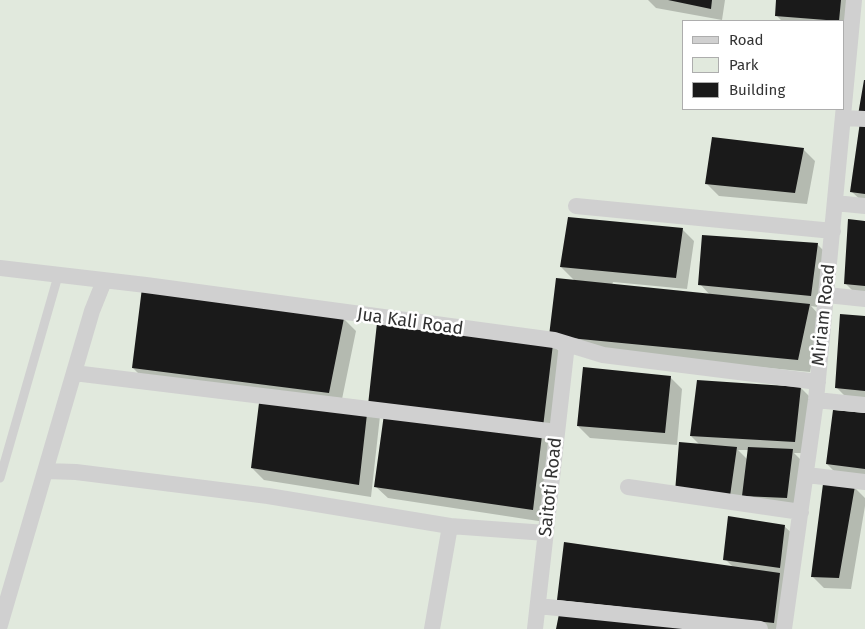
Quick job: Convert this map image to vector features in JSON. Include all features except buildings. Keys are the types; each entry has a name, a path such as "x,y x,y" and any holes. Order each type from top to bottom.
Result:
{"street":[{"name":"Miriam Road","path":"784,629 816,400 844,118 858,31 854,0"},
{"path":"844,118 865,119"},
{"path":"835,203 865,206"},
{"path":"576,206 833,231"},
{"name":"Jua Kali Road","path":"0,268 554,340 603,355 818,382"},
{"path":"0,624 92,311 104,281"},
{"path":"826,295 865,299"},
{"name":"Saitoti Road","path":"535,629 567,344"},
{"path":"74,373 558,432"},
{"path":"816,400 865,405"},
{"path":"46,471 76,472 268,496 450,526 546,533"},
{"path":"806,475 865,482"},
{"path":"628,487 801,512"},
{"path":"432,629 450,526"},
{"path":"538,606 760,629"}],"lane":[{"path":"0,478 58,276"}],"green space":[{"path":"0,0 865,0 865,629 0,629"}]}
